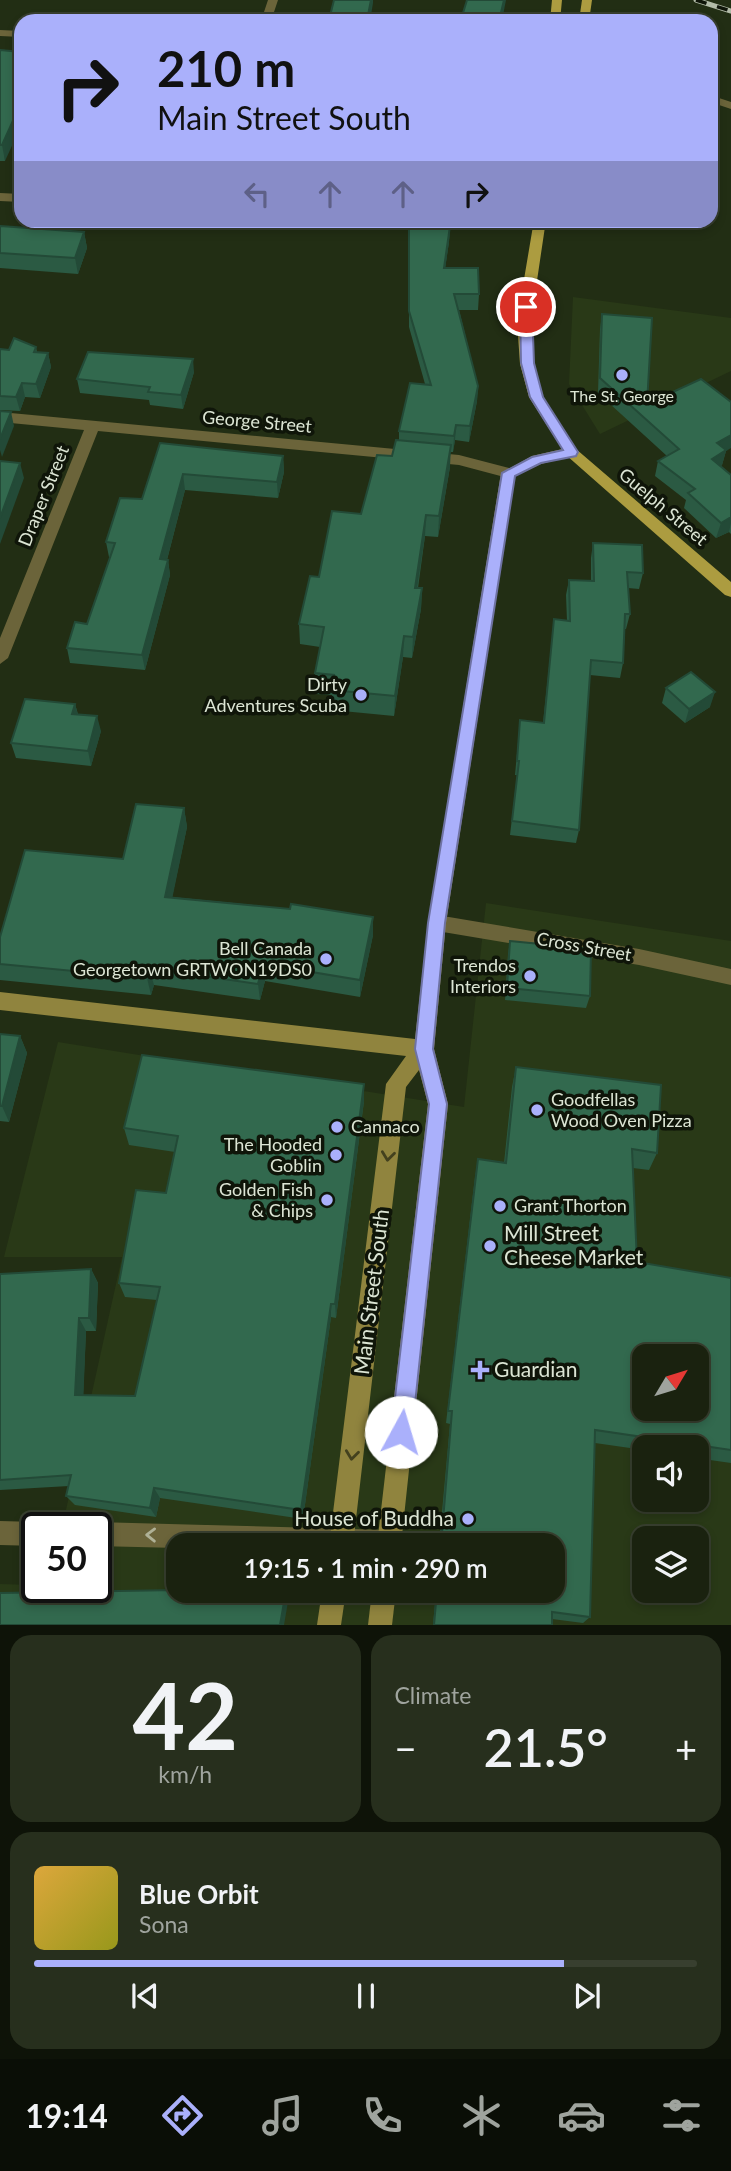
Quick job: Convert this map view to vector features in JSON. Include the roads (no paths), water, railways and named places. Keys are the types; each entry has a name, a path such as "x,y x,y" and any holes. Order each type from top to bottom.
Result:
{"main road":[{"name":"Guelph Street","path":"539,228 524,321 527,363 536,397 571,452 731,591"},
{"path":"390,1533 438,1104 424,1049 437,923 509,473 537,460 571,452"},
{"path":"0,1001 424,1049"},
{"name":"Main Street South","path":"343,1533 397,1084 424,1049"},
{"path":"329,1625 332,1603"},
{"path":"380,1625 383,1603"}],"street":[{"name":"George Street","path":"0,417 460,460 509,473"},
{"name":"Draper Street","path":"0,658 93,426"},
{"name":"Cross Street","path":"437,923 627,954 731,977"},
{"path":"0,1533 21,1534"},
{"path":"112,1535 166,1536"}],"railway":[{"path":"696,0 731,11"}],"place":[{"name":"The St. George","path":"622,375"},
{"name":"Dirty Adventures Scuba","path":"361,695"},
{"name":"Bell Canada Georgetown GRTWON19DS0","path":"326,959"},
{"name":"Trendos Interiors","path":"530,976"},
{"name":"Goodfellas Wood Oven Pizza","path":"537,1110"},
{"name":"Cannaco","path":"337,1127"},
{"name":"The Hooded Goblin","path":"336,1155"},
{"name":"Golden Fish & Chips","path":"327,1200"},
{"name":"Grant Thorton","path":"500,1206"},
{"name":"Mill Street Cheese Market","path":"490,1246"},
{"name":"Guardian","path":"480,1370"},
{"name":"House of Buddha","path":"468,1519"}]}
